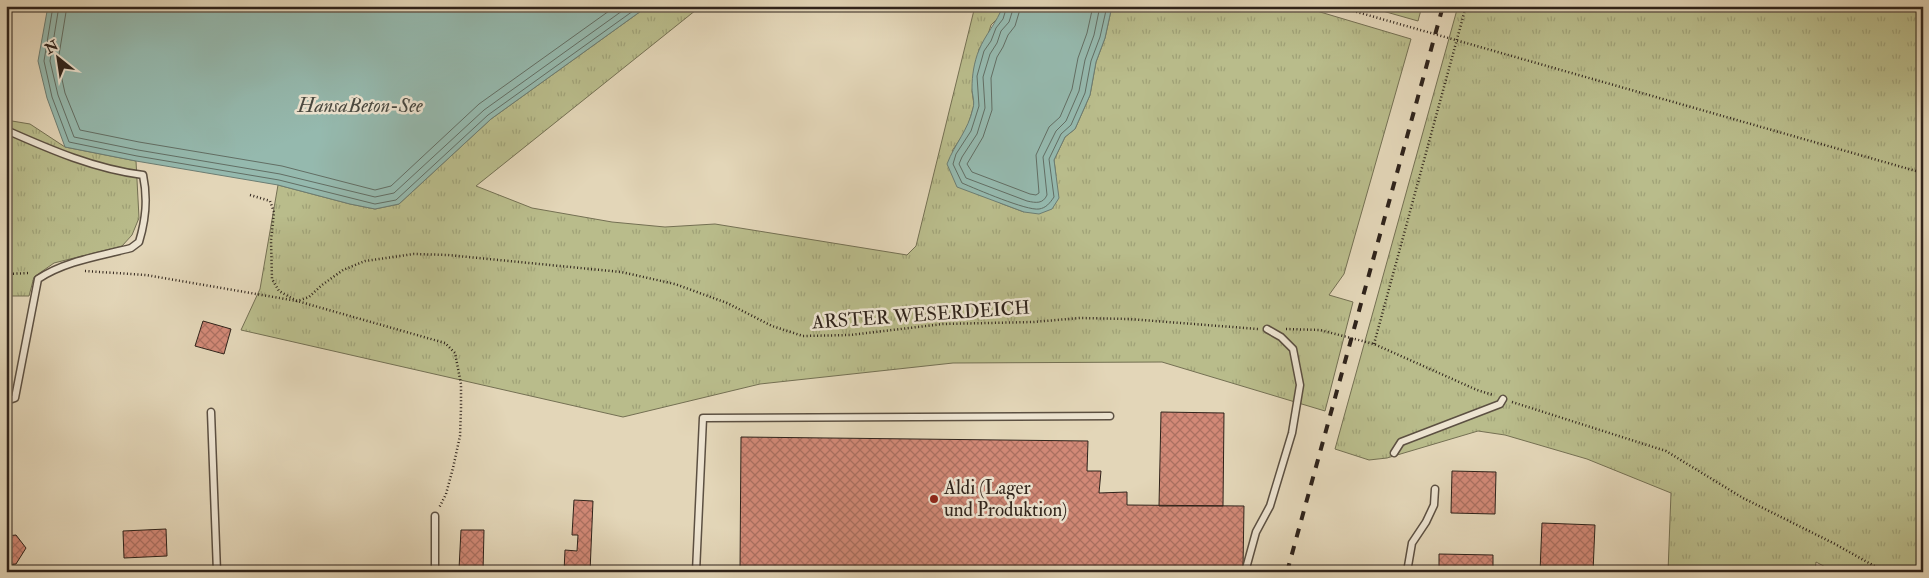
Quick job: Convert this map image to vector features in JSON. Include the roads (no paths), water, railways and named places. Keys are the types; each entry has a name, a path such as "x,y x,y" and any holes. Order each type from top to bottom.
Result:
{"lane":[{"path":"6,130 72,159 143,175 146,198 146,218 139,242 131,248 66,265 38,279 15,398 6,401"},
{"path":"1245,572 1256,532 1270,506 1292,433 1300,385 1293,349 1281,337 1267,330"},
{"path":"1394,453 1401,442 1500,404 1503,398"},
{"path":"210,412 217,572"},
{"path":"696,572 703,418 1110,416"},
{"path":"1407,572 1412,542 1426,522 1434,505 1435,489"},
{"path":"435,516 435,572"}],"water":[{"name":"HansaBeton-See","path":"48,6 648,6 491,119 399,204 375,209 278,185 65,147 47,98 38,61"},
{"path":"1003,6 1112,6 1105,38 1096,62 1090,95 1075,129 1065,137 1054,160 1059,198 1052,209 1039,214 1024,212 957,187 947,164 971,116 974,103 973,74 977,55"}],"railway":[{"path":"1287,572 1443,6"}],"place":[{"name":"Aldi (Lager und Produktion)","path":"934,499"}]}
